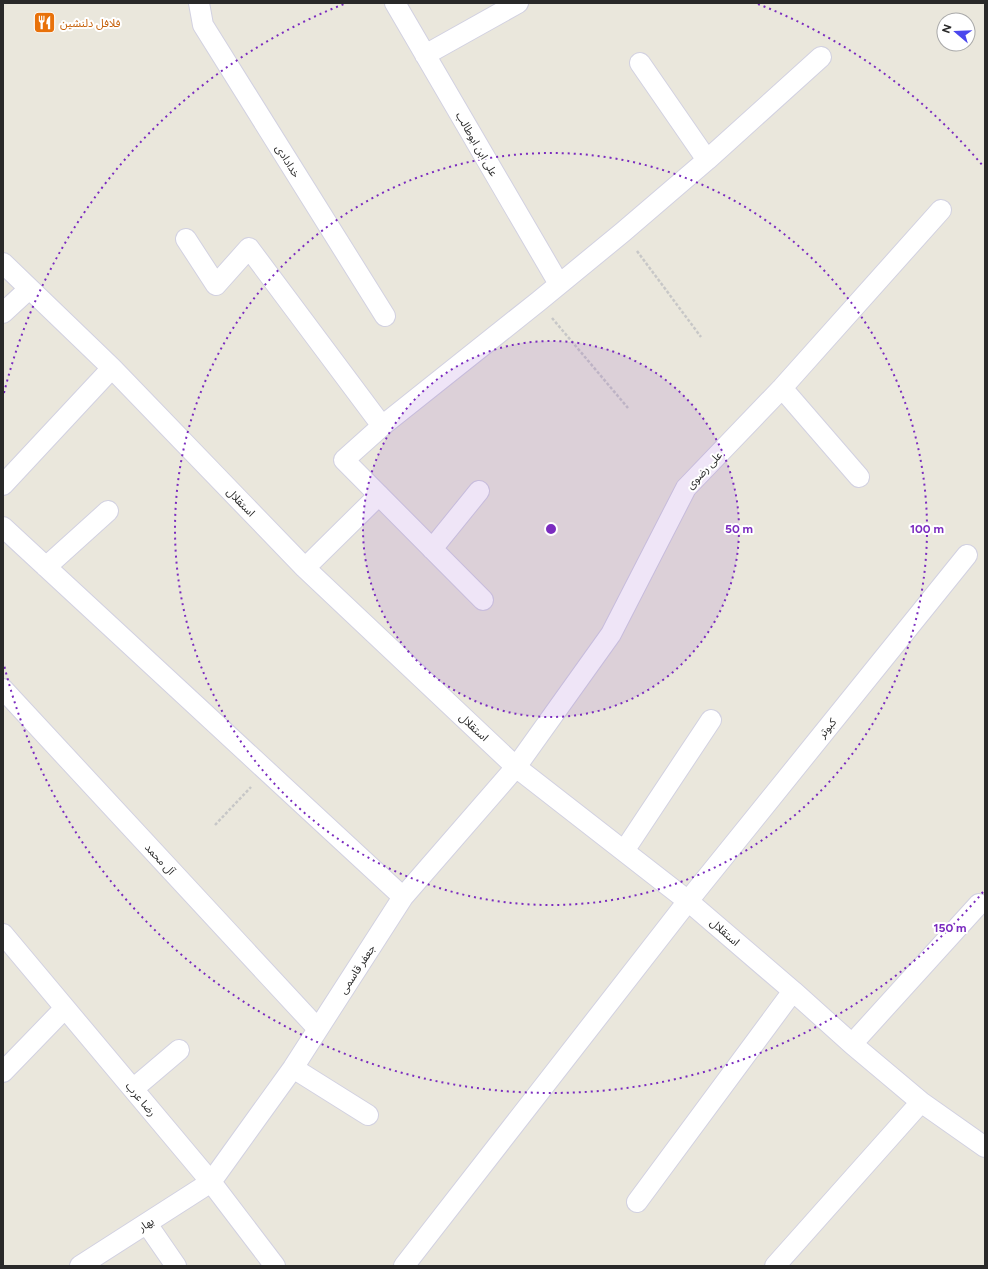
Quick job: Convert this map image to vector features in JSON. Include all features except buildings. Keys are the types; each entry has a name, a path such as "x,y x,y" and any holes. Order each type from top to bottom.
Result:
{"street":[{"name":"خدادادی","path":"199,3 203,25 385,316"},
{"name":"علی ابن ابوطالب","path":"395,3 559,284"},
{"path":"425,55 518,3"},
{"path":"483,600 344,460 382,426 623,232 707,160 821,57"},
{"path":"640,63 707,160"},
{"name":"علی رضوی","path":"516,767 611,634 686,488 782,388 941,210"},
{"path":"186,239 216,285 249,248 382,426"},
{"name":"استقلال","path":"3,263 112,368 305,568 516,767 688,900 852,1044 921,1102 985,1147"},
{"path":"3,313 29,289"},
{"path":"3,485 112,368"},
{"path":"782,388 860,477"},
{"path":"432,549 479,491"},
{"path":"305,568 379,495"},
{"path":"46,567 108,511"},
{"path":"3,527 403,897"},
{"name":"کبوتر","path":"404,1266 688,900 967,555"},
{"name":"آل محمد","path":"3,689 318,1029"},
{"path":"624,851 711,720"},
{"name":"جعفر قاسمی","path":"211,1182 293,1068 403,897 516,767"},
{"path":"852,1044 979,904"},
{"name":"رضا عرب","path":"3,934 211,1182 275,1266"},
{"path":"637,1202 793,991"},
{"path":"3,1072 65,1008"},
{"path":"133,1089 179,1050"},
{"path":"293,1068 368,1115"},
{"path":"775,1266 921,1102"},
{"name":"بهار","path":"80,1266 211,1182"},
{"path":"147,1224 176,1266"}],"path":[{"path":"623,232 701,336"},
{"path":"539,301 628,408"},
{"path":"215,825 266,770"}],"place":[{"name":"فلافل دلنشین","path":"45,23"}]}
